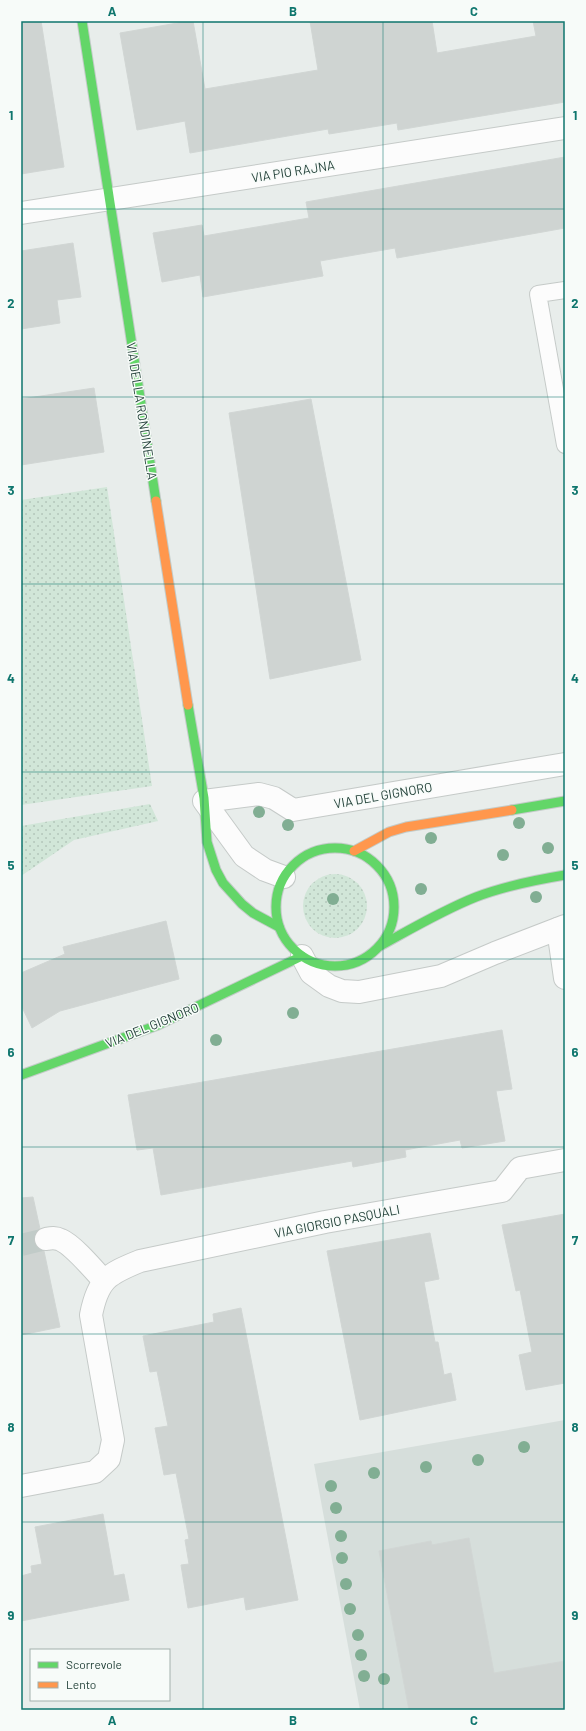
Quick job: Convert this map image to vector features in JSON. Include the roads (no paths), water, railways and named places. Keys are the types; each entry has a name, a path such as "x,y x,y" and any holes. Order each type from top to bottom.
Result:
{"main road":[{"name":"VIA DELLA RONDINELLA","path":"82,21 198,771 204,801 207,842 215,871 232,896 252,912 279,927"},
{"path":"354,851 389,832 406,827 565,801"},
{"path":"380,946 390,929 394,916 394,901 391,890 383,873 377,865 363,855 354,851 336,848 316,851 307,855 293,865 279,887 275,906 279,927 290,945 302,956 320,964 340,966 361,960 380,946 476,897 525,882 565,875"},
{"name":"VIA DEL GIGNORO","path":"21,1075 158,1025 302,956"}],"street":[{"name":"VIA PIO RAJNA","path":"21,213 565,128"},
{"name":"VIA DEL GIGNORO","path":"204,801 259,794 274,798 293,810 565,764"},
{"name":"VIA DELLA RONDINELLA","path":"204,801 244,856 265,870 284,877"},
{"path":"302,956 311,973 329,986 342,991 359,992 440,976 495,953 562,928 565,978"},
{"name":"VIA GIORGIO PASQUALI","path":"21,1486 95,1472 109,1459 113,1440 91,1315 95,1296 104,1281 120,1269 140,1261 325,1222 502,1191 520,1168 565,1160"},
{"path":"46,1239 54,1238 62,1240 70,1245 104,1281"}],"lane":[{"path":"565,290 538,294 565,445"}],"tunnel":[{"path":"21,1245 46,1239"}]}
